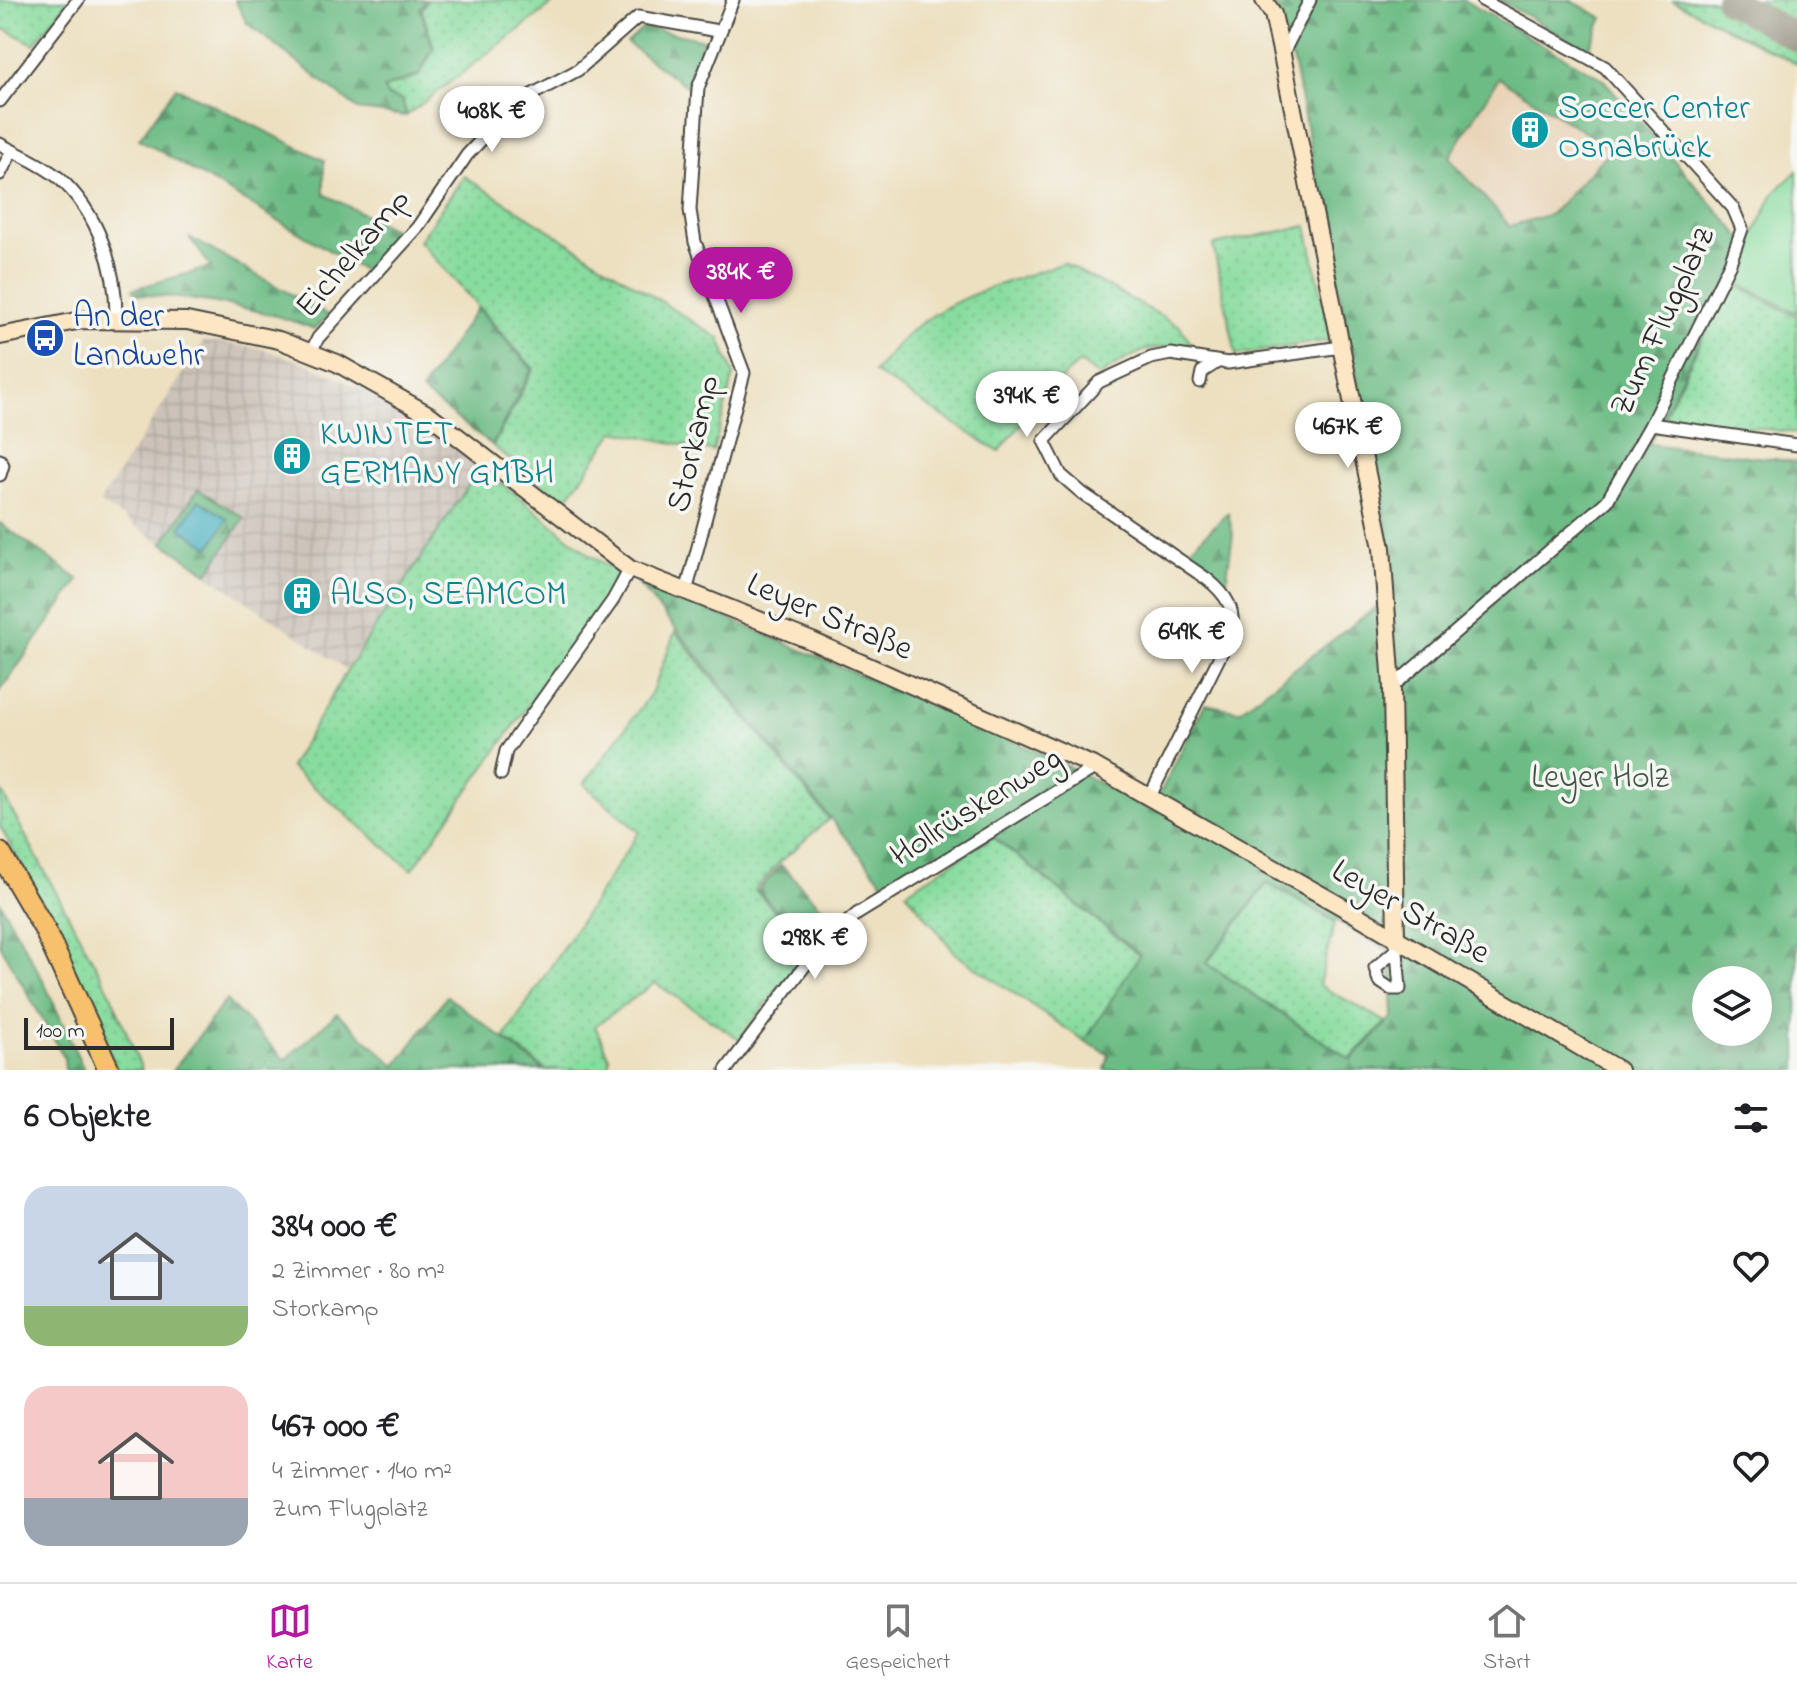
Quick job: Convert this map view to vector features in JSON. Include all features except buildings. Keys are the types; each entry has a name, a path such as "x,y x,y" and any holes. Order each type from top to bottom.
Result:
{"highway":[{"path":"0,853 44,928 109,1070"},
{"path":"0,878 33,932 94,1070"}],"street":[{"path":"0,101 78,0"},
{"path":"718,31 733,0"},
{"path":"1264,0 1273,14 1376,506 1392,687 1397,944"},
{"path":"1282,55 1310,0"},
{"name":"Zum Flugplatz","path":"1392,687 1607,501 1651,424 1730,263 1742,229 1739,218 1605,67 1482,0"},
{"name":"Eichelkamp","path":"311,352 318,338 417,228 467,155 516,103 578,70 638,17 718,31"},
{"name":"Storkamp","path":"686,592 744,373 695,242 690,210 698,88 718,31"},
{"path":"0,144 59,178 82,205 101,240 115,280 116,319"},
{"path":"0,174 12,151"},
{"name":"Leyer Straße","path":"0,336 44,326 116,319 187,321 238,329 311,352 367,379 431,416 630,569 812,641 1096,767 1619,1070"},
{"path":"1200,382 1202,372 1208,365 1341,347"},
{"path":"1149,798 1230,636 1232,609 1221,590 1207,579 1061,475 1044,441 1099,382 1135,364 1171,354 1218,363"},
{"path":"1651,424 1797,445"},
{"path":"0,460 3,465 0,475"},
{"path":"501,774 506,751 613,600 630,569"},
{"name":"Hollrüskenweg","path":"726,1070 833,933 857,914 1096,767"}],"shaded area":[{"path":"1500,77 1611,149 1551,214 1509,226 1448,158"},
{"path":"204,341 259,348 308,364 362,389 419,423 480,466 346,669 100,502"}],"green space":[{"path":"0,0 69,0 34,44 0,27"},
{"path":"235,0 426,0 420,9 433,48 419,75 383,88 387,96 402,100 406,116 359,110 247,23"},
{"path":"428,0 558,0 407,115 402,100 387,95 384,88 419,76 434,48 422,9"},
{"name":"Leyer Holz","path":"1274,0 1463,0 1602,78 1747,244 1649,444 1797,462 1797,1070 1105,1070 1109,1055 1085,1041 1140,955 994,837 885,885 633,577 1058,761 1151,811 1205,704 1239,711 1392,595 1387,529 1294,66","holes":["1499,78 1611,149 1551,214 1510,226 1449,158","1267,882 1390,951 1393,1017 1351,1060 1206,963"]},
{"path":"1499,0 1570,0 1603,18 1588,50"},
{"path":"1672,0 1717,0 1797,46 1797,64"},
{"path":"1740,0 1797,0 1797,32"},
{"path":"644,27 704,40 687,87 627,43"},
{"path":"176,87 324,160 324,194 402,234 366,272 139,139"},
{"path":"1797,171 1797,313 1732,280 1774,193"},
{"path":"464,176 720,339 734,375 713,451 615,431 564,503 493,446 534,369 419,241"},
{"path":"1307,226 1331,340 1236,355 1213,245"},
{"path":"189,237 328,315 315,329 227,305 136,294 133,289 211,267"},
{"path":"1064,263 1180,326 1196,352 1155,348 1099,376 1080,362 1047,392 999,452 874,372 907,335 942,310 981,291"},
{"path":"1730,282 1797,316 1797,433 1664,416"},
{"path":"477,308 532,369 492,445 421,391"},
{"path":"481,466 590,555 618,572 607,594 412,870 290,767 346,672"},
{"path":"198,489 244,518 208,573 163,543"},
{"path":"1228,513 1233,534 1226,583 1187,552"},
{"path":"0,523 79,580 0,691"},
{"path":"675,632 829,819 779,863 755,890 810,948 739,1039 655,983 595,1026 609,1057 609,1070 546,1070 504,1038 639,832 584,784 652,692"},
{"path":"0,789 110,992 142,1070 117,1070 60,936 0,826"},
{"path":"993,837 1140,956 1085,1041 957,955 906,892"},
{"path":"781,865 835,921 812,947 758,891"},
{"path":"1267,884 1335,922 1319,985 1386,1022 1350,1059 1207,963"},
{"path":"0,902 43,980 84,1070 65,1070 64,1057 0,945"},
{"path":"447,996 544,1070 173,1070 226,1000 285,1060 337,1013 396,1066"}],"water":[{"path":"199,500 228,519 210,547 180,528"}],"taxiway":[{"path":"1729,0 1797,38"}],"place":[{"name":"Soccer Center Osnabrück","path":"1530,130"},
{"name":"An der Landwehr","path":"45,338"},
{"name":"KWINTET GERMANY GMBH","path":"292,456"},
{"name":"ALSO, SEAMCOM","path":"302,596"}]}
